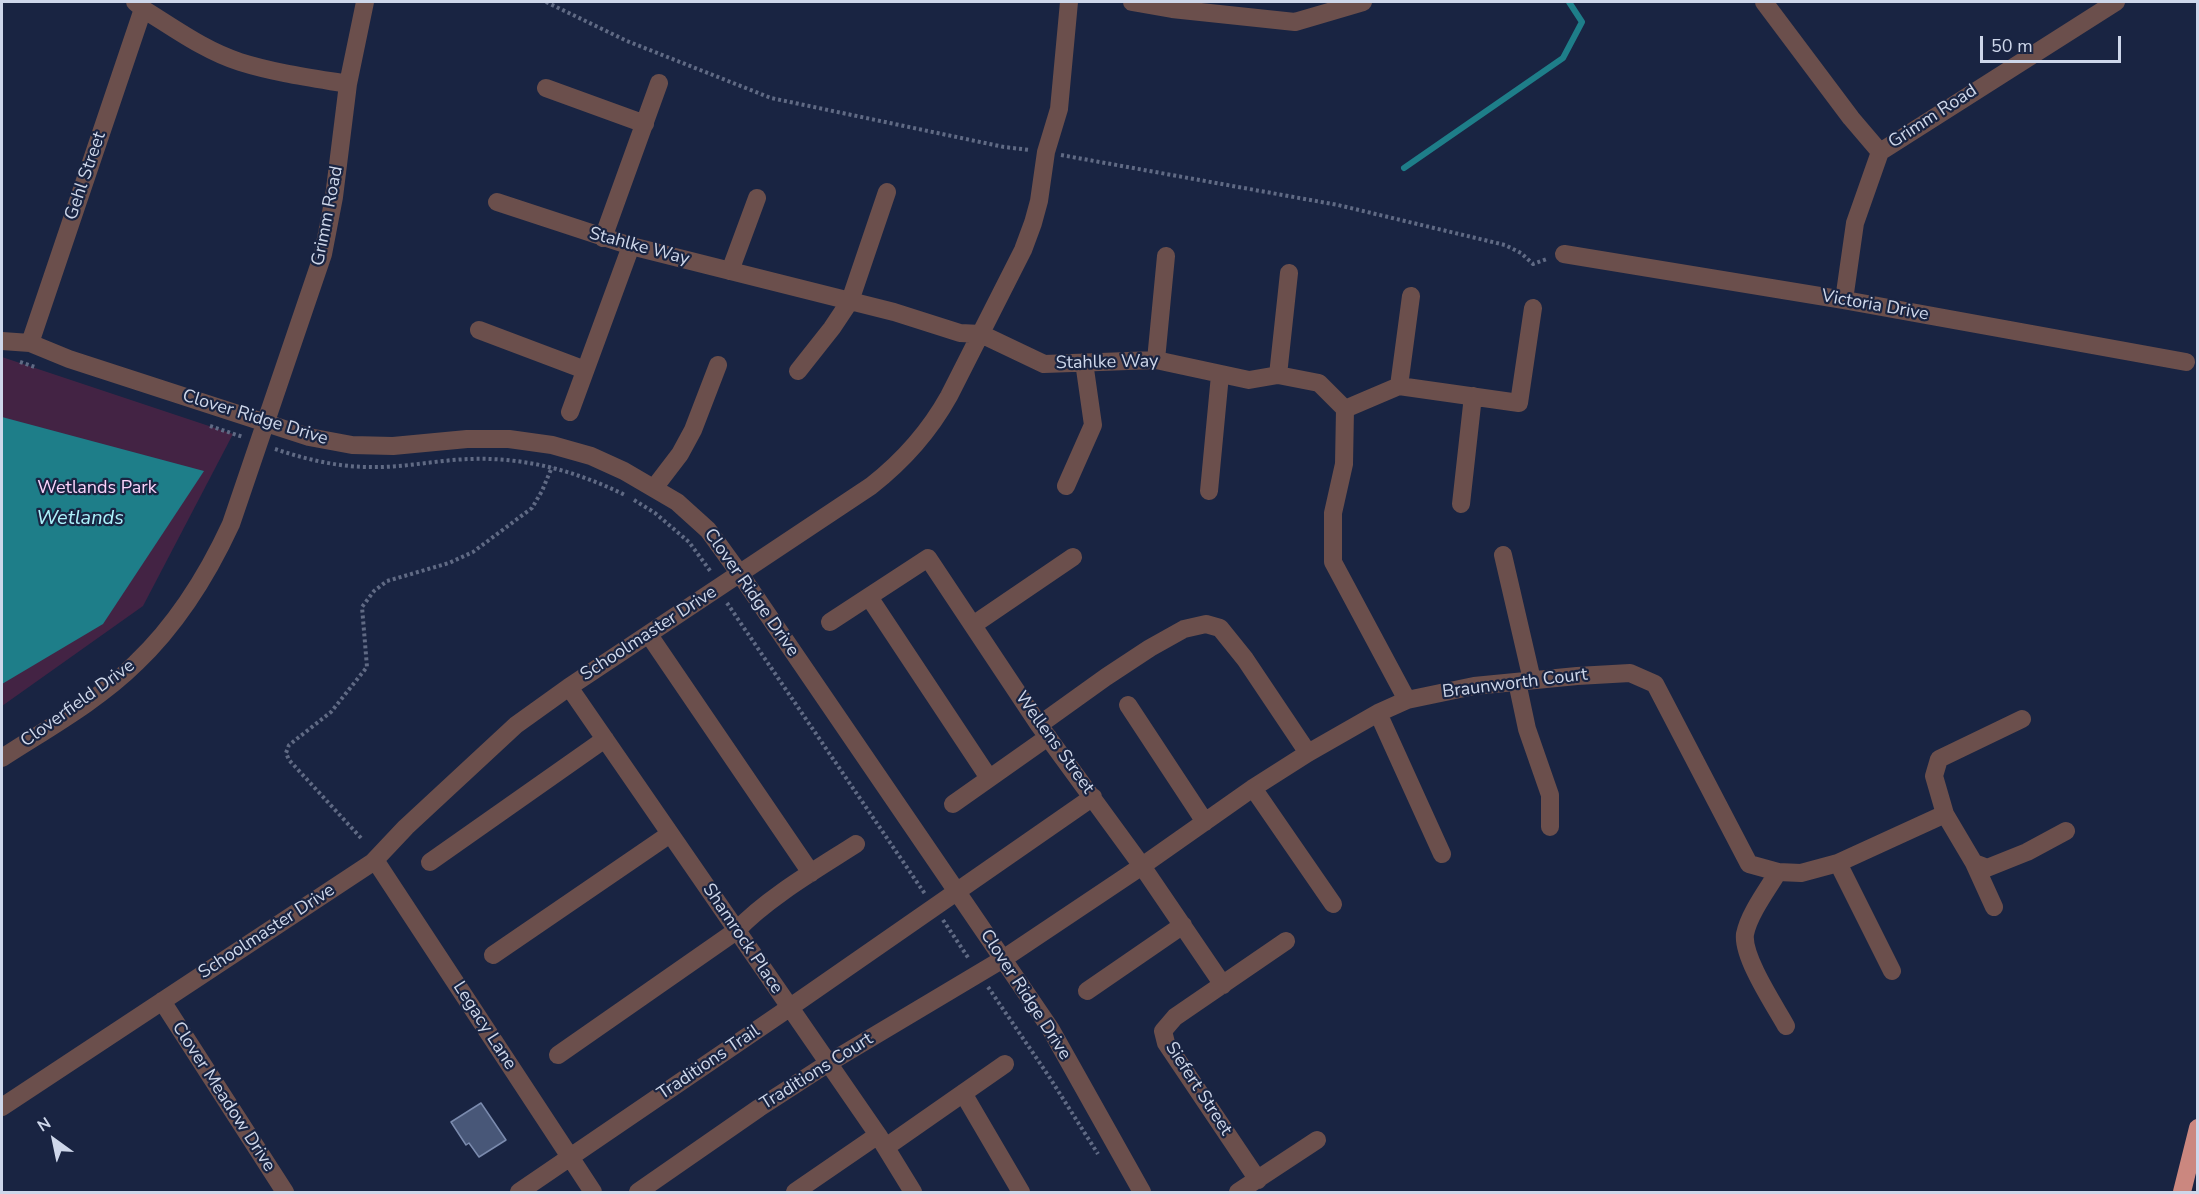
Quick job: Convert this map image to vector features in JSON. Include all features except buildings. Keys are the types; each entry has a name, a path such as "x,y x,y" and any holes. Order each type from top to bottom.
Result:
{"highway":[{"path":"2182,1192 2198,1128"}],"street":[{"name":"Grimm Road","path":"264,423 322,254 334,197 348,84 365,2"},
{"name":"Schoolmaster Drive","path":"2,1107 375,861 406,827 516,725 569,687 871,486 895,467 938,416 1023,250 1039,201 1046,153 1059,109 1069,2"},
{"path":"1132,2 1172,9 1295,22 1363,2"},
{"path":"1764,2 1851,118 1881,152"},
{"name":"Grimm Road","path":"1844,300 1855,223 1881,152 2116,2"},
{"path":"139,5 197,42 238,61 282,73 348,84"},
{"name":"Gehl Street","path":"30,343 139,5"},
{"path":"603,238 660,83"},
{"path":"546,88 645,124"},
{"path":"798,371 850,301 886,192"},
{"path":"730,271 757,198"},
{"name":"Stahlke Way","path":"497,202 631,246 894,312 960,333 981,334 1044,364 1156,360 1248,380 1278,375 1319,383 1345,409"},
{"path":"570,412 631,246"},
{"name":"Victoria Drive","path":"1564,254 1844,300 2186,362"},
{"path":"1156,360 1166,256"},
{"path":"1278,375 1289,273"},
{"path":"1399,386 1411,296"},
{"path":"1407,700 1333,562 1333,513 1344,464 1345,409 1399,386 1519,403 1533,308"},
{"path":"479,330 585,370"},
{"name":"Clover Ridge Drive","path":"2,341 30,343 69,359 309,437 352,445 393,446 467,439 509,439 552,446 591,456 624,471 677,502 708,530 740,574 1050,1028 1142,1192"},
{"path":"1066,486 1093,425 1084,362"},
{"path":"654,488 680,454 693,430 718,365"},
{"path":"1209,491 1220,375"},
{"path":"1461,504 1473,396"},
{"name":"Cloverfield Drive","path":"2,758 86,703 135,664 166,631 193,596 220,548 231,524 264,423"},
{"path":"1503,555 1525,681 1527,729 1550,795 1550,827"},
{"path":"973,625 1073,557"},
{"name":"Wellens Street","path":"869,597 928,558 1043,731 1093,797 1183,925"},
{"path":"830,622 869,597 989,778"},
{"path":"953,804 989,778 1106,677 1184,629 1206,624 1220,628 1308,753"},
{"path":"649,635 811,873"},
{"name":"Braunworth Court","path":"1003,960 1253,788 1308,753 1378,713 1407,700 1474,686 1630,673 1655,684 1749,864 1778,872 1801,873 1838,863 1945,814"},
{"name":"Shamrock Place","path":"569,687 882,1141 913,1192"},
{"path":"1128,705 1205,822"},
{"path":"1378,713 1442,854"},
{"path":"1994,907 1974,863 1945,814 1934,776 1939,759 2022,718"},
{"path":"430,862 605,739"},
{"path":"1253,788 1333,904"},
{"path":"956,891 1093,797"},
{"path":"1974,863 1987,868 2027,852 2066,831"},
{"path":"493,955 670,834"},
{"path":"558,1055 736,931 748,919 811,873 856,844"},
{"name":"Legacy Lane","path":"375,861 593,1192"},
{"path":"1838,863 1892,971"},
{"path":"1778,872 1756,907 1745,935 1749,958 1786,1026"},
{"name":"Traditions Trail","path":"519,1192 956,891"},
{"path":"1087,991 1183,925 1223,985"},
{"name":"Siefert Street","path":"1258,1180 1166,1043 1163,1030 1175,1017 1286,941"},
{"name":"Traditions Court","path":"638,1192 827,1064 1003,960"},
{"name":"Clover Meadow Drive","path":"162,1001 285,1192"},
{"path":"795,1192 963,1093 1005,1064"},
{"path":"963,1093 1021,1192"},
{"path":"1238,1192 1317,1140"}],"path":[{"path":"361,838 290,760 286,753 289,745 331,712 367,667 362,607 374,591 387,581 449,563 473,552 532,508 552,467"},
{"path":"724,599 929,900"},
{"path":"937,911 969,959"},
{"path":"983,980 1048,1075 1104,1163"}],"green space":[{"name":"Wetlands","path":"2,357 233,434 143,606 2,706"}],"water":[{"name":"Wetlands","path":"2,417 204,471 103,624 2,684"}],"waterway":[{"path":"1404,168 1563,58 1582,22 1569,2"}],"park label":[{"name":"Wetlands Park","path":"97,489"}]}
